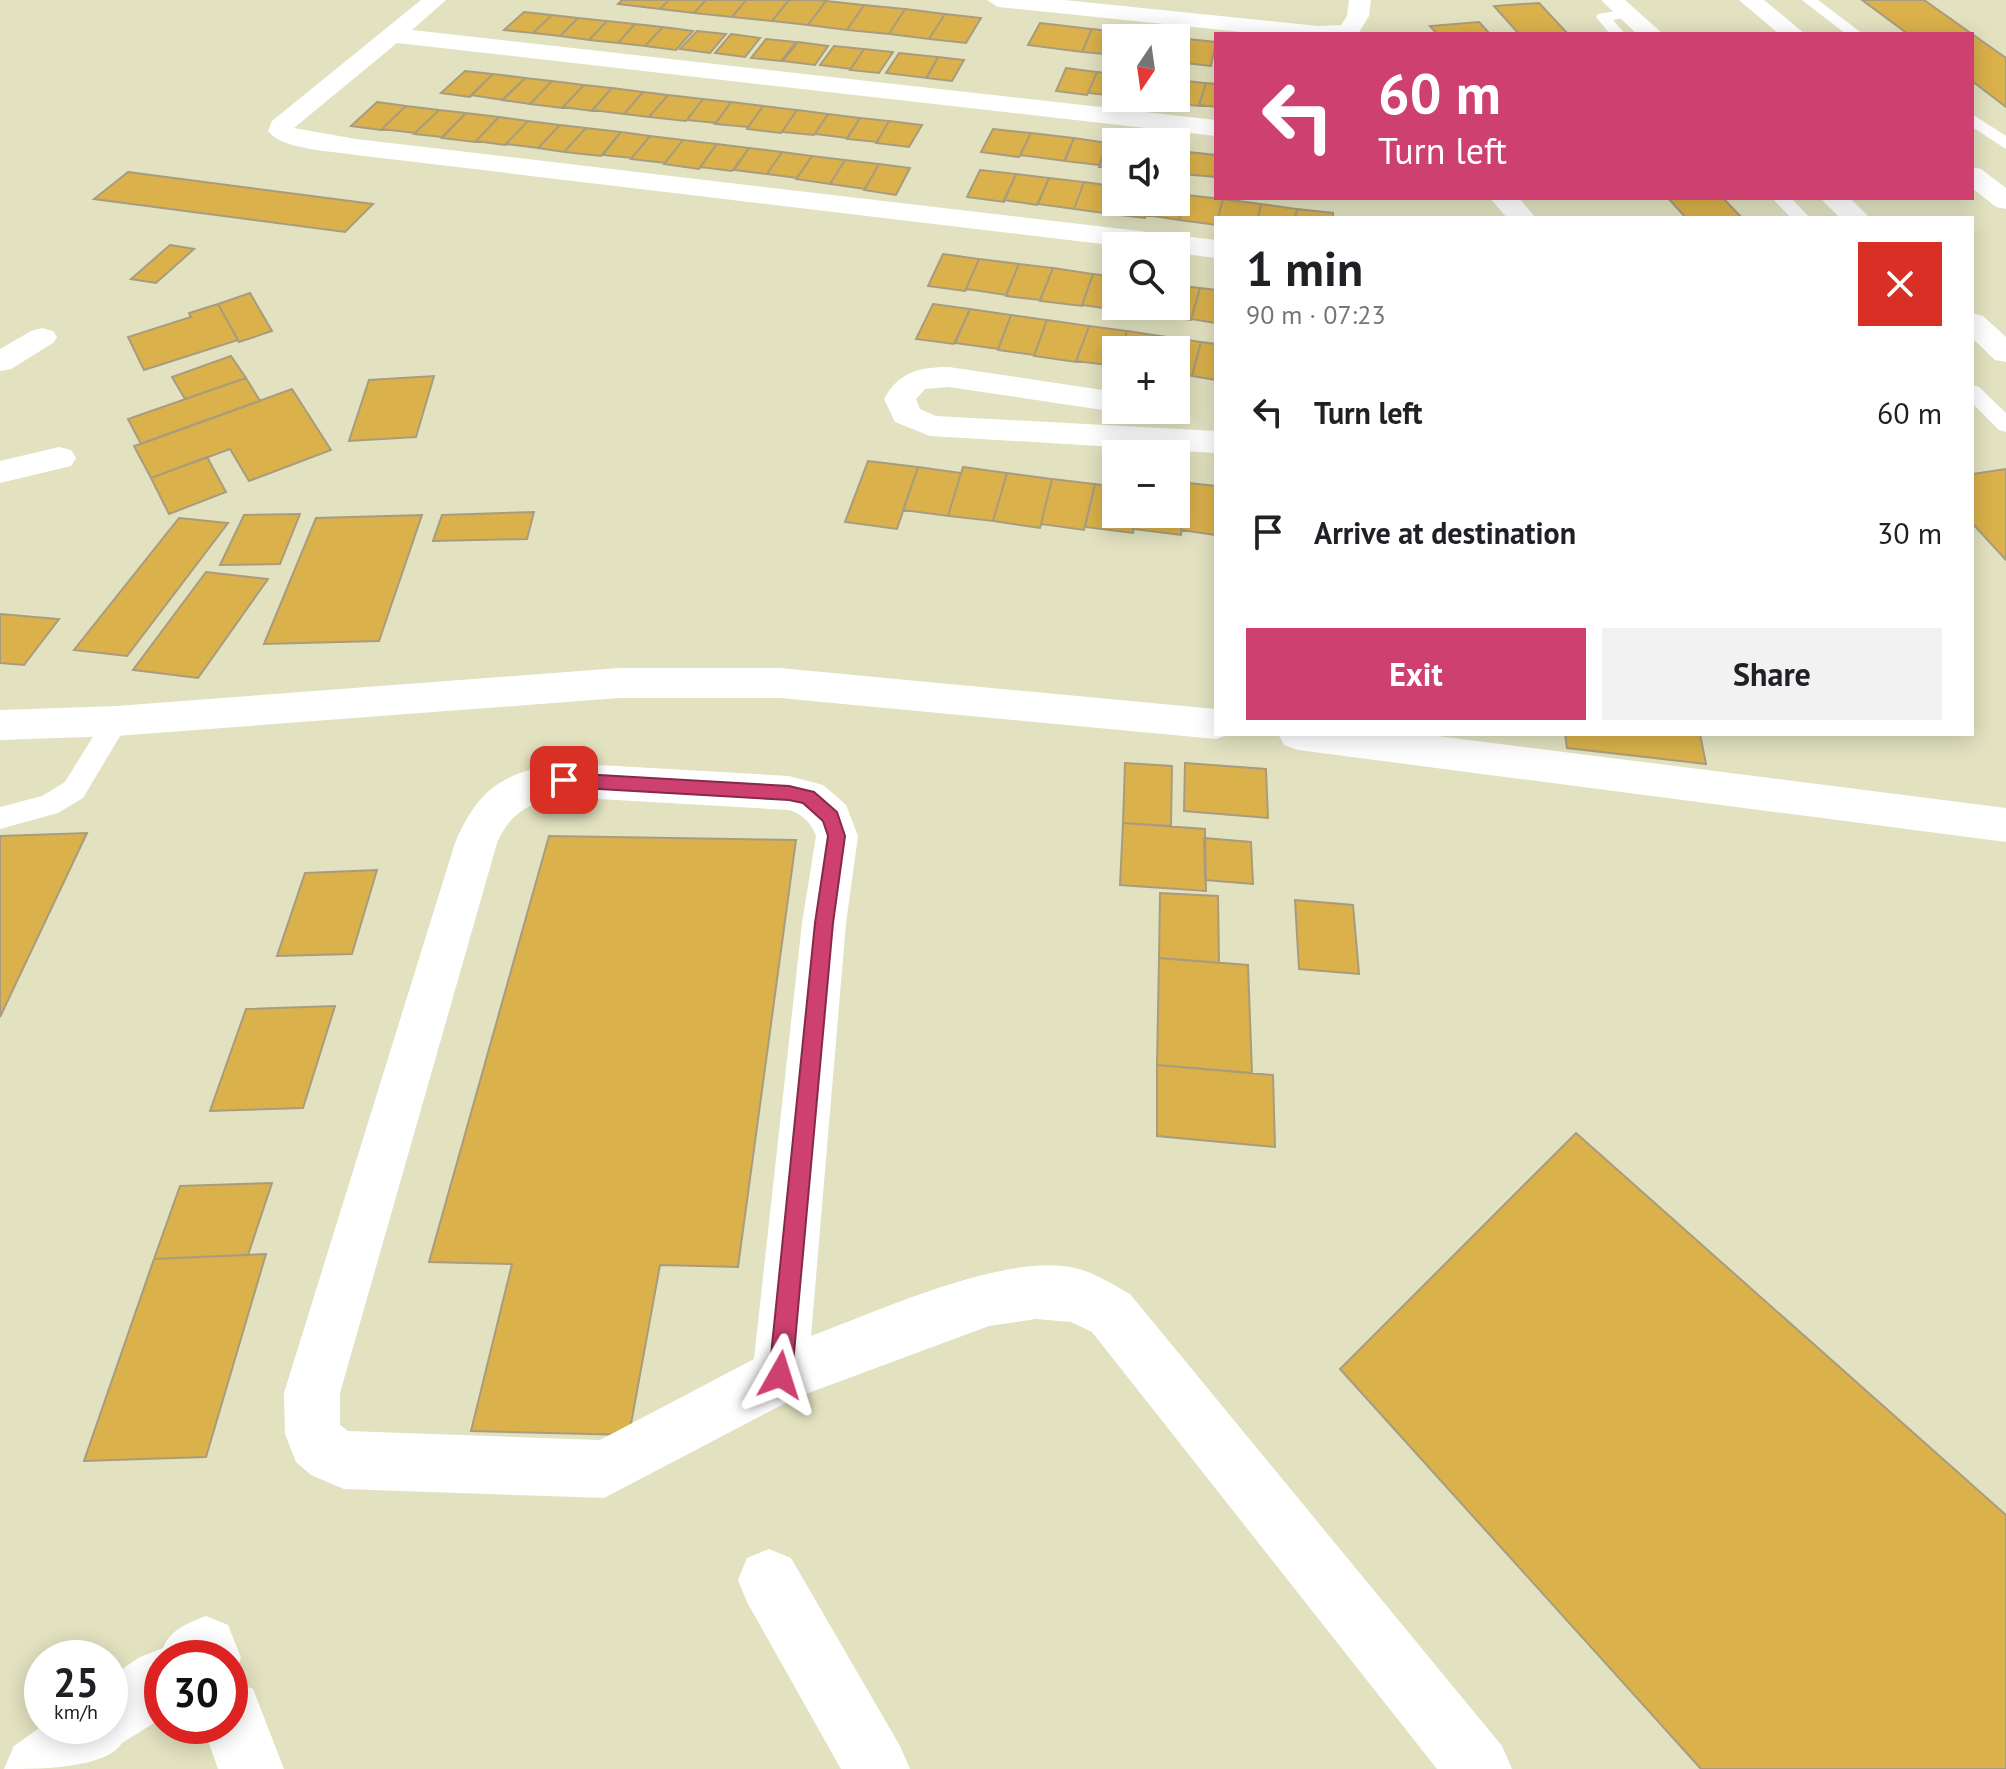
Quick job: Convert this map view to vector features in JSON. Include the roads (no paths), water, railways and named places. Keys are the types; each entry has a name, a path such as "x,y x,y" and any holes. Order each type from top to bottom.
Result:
{"street":[{"path":"435,0 281,126 281,131 291,137 356,147 1214,249"},
{"path":"998,0 1309,32"},
{"path":"1350,32 1358,16 1360,0"},
{"path":"1750,0 1790,32"},
{"path":"1619,16 1647,32"},
{"path":"391,35 1214,128"},
{"path":"1974,177 2006,201"},
{"path":"1506,200 1520,216"},
{"path":"1836,200 1854,216"},
{"path":"1974,324 2006,353"},
{"path":"0,362 42,337"},
{"path":"1102,400 949,377 923,376 907,384 900,399 906,415 930,426 1214,442"},
{"path":"1190,412 1214,416"},
{"path":"0,472 59,458"},
{"path":"0,725 116,721 619,683 780,683 1214,724"},
{"path":"1314,736 2006,825"},
{"path":"780,1375 824,923 837,836 831,817 808,797 789,793 564,780 516,790 486,817 476,843 312,1393 312,1436 319,1448 344,1460 604,1469 780,1375 989,1299 1036,1292 1075,1295 1111,1313 1479,1769"},
{"path":"769,1580 877,1769"},
{"path":"37,1769 72,1744"},
{"path":"242,1744 251,1769"}],"lane":[{"path":"1809,0 1853,32"},
{"path":"1974,120 2006,144"},
{"path":"1783,200 1799,216"},
{"path":"1974,393 2006,425"},
{"path":"0,818 49,805 74,790 116,721"}]}
